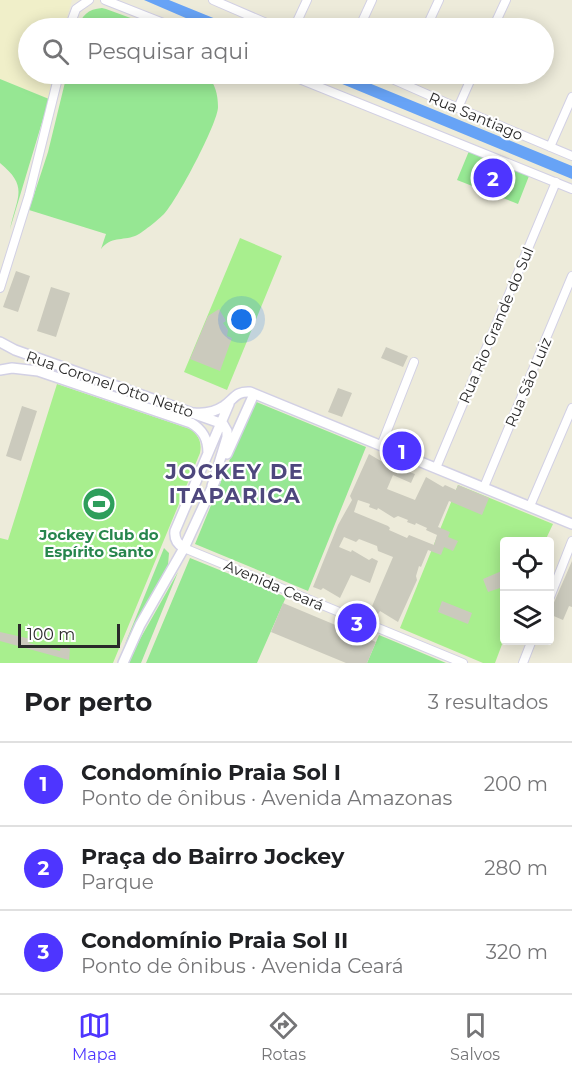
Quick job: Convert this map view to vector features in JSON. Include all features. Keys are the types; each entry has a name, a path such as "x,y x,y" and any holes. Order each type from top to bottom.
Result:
{"street":[{"path":"73,18 76,9 89,0"},
{"path":"105,0 151,18"},
{"path":"213,0 255,18"},
{"path":"299,18 307,0"},
{"path":"364,18 372,0"},
{"path":"431,18 439,0"},
{"path":"498,18 506,0"},
{"path":"0,288 34,174 56,84"},
{"path":"312,84 572,189"},
{"name":"Rua Santiago","path":"404,84 572,156"},
{"path":"458,108 469,84"},
{"path":"550,147 569,113 572,97"},
{"name":"Rua Rio Grande do Sul","path":"436,468 556,182"},
{"name":"Rua São Luiz","path":"484,487 572,276"},
{"name":"Rua Coronel Otto Netto","path":"0,342 15,350 221,423"},
{"path":"381,446 414,362"},
{"name":"Rua Coronel Otto Netto","path":"0,370 12,368 38,371 191,423 204,434 208,453"},
{"path":"194,413 213,411 239,393 254,394 572,524"},
{"path":"123,663 140,625 184,548 254,394"},
{"path":"184,548 177,543 174,537 175,531 229,402"},
{"path":"530,506 572,408"},
{"path":"212,486 227,437 226,428 221,423"},
{"path":"551,591 572,541"},
{"name":"Avenida Ceará","path":"184,548 464,663"},
{"path":"523,663 530,645"}],"shaded area":[{"path":"0,0 72,0 67,18 18,18 18,84 51,84 49,99 0,79"}],"green space":[{"path":"102,8 130,18 83,18 93,10"},
{"path":"0,79 49,99 10,229 18,200 18,186 9,171 0,163"},
{"path":"65,84 214,85 218,107 216,116 196,162 170,207 138,235 113,240 101,249 106,234 29,210 48,152"},
{"path":"469,151 529,176 518,204 457,180"},
{"path":"240,238 282,256 227,390 184,372"},
{"name":"Jockey Club do Espírito Santo","path":"57,384 190,429 199,440 200,453 113,663 0,663 0,538 8,540"},
{"path":"254,401 366,447 308,591 195,544"},
{"path":"458,485 553,524 547,537 500,537 502,645 495,663 483,663 400,628"},
{"path":"164,548 169,553 168,565 125,644"},
{"path":"190,558 286,597 257,663 146,663"},
{"path":"178,572 141,663 129,663 140,639"},
{"path":"379,635 446,663 367,663"}],"water":[{"path":"144,0 169,0 213,18 186,18"},
{"path":"342,84 371,84 572,166 572,179"}],"building":[{"path":"16,271 30,276 18,312 3,307"},
{"path":"51,287 70,293 56,337 37,331"},
{"path":"219,309 226,321 223,323 228,330 227,336 232,338 220,371 190,359 208,316"},
{"path":"386,347 408,356 403,367 381,358"},
{"path":"338,388 352,393 342,417 328,412"},
{"path":"22,406 37,411 21,461 6,456"},
{"path":"369,454 386,464 388,462 415,474 411,483 393,475 387,489 415,500 426,477 443,487 445,485 456,490 458,485 489,498 482,515 449,501 438,527 450,532 448,537 458,541 453,551 444,547 441,555 428,550 421,567 419,566 417,580 398,622 380,611 378,614 370,611 393,557 378,551 377,546 359,539 356,542 344,537 339,547 351,552 352,550 369,560 372,558 378,561 370,583 351,575 340,598 323,588 321,590 313,587 338,525 352,500 350,496","holes":["358,500 370,504 369,507 377,510 378,508 394,518 398,516 408,520 407,522 427,528 426,530 437,535 434,545 409,535 407,538 389,530 388,526 354,512"]},
{"path":"572,561 572,607 569,606 563,620 554,616 554,602"},
{"path":"500,572 500,588 488,592 483,579"},
{"path":"442,601 472,613 468,624 438,612"},
{"path":"283,603 376,642 367,663 346,663 271,632"},
{"path":"0,632 31,639 29,643 60,651 61,646 70,649 69,660 0,641"}],"place":[{"name":"Praça do Bairro Jockey","path":"493,178"},
{"name":"Condomínio Praia Sol I","path":"402,451"},
{"name":"Jockey Club do Espírito Santo","path":"99,504"},
{"name":"Condomínio Praia Sol II","path":"357,623"}],"district":[{"name":"JOCKEY DE ITAPARICA","path":"235,483"}]}
